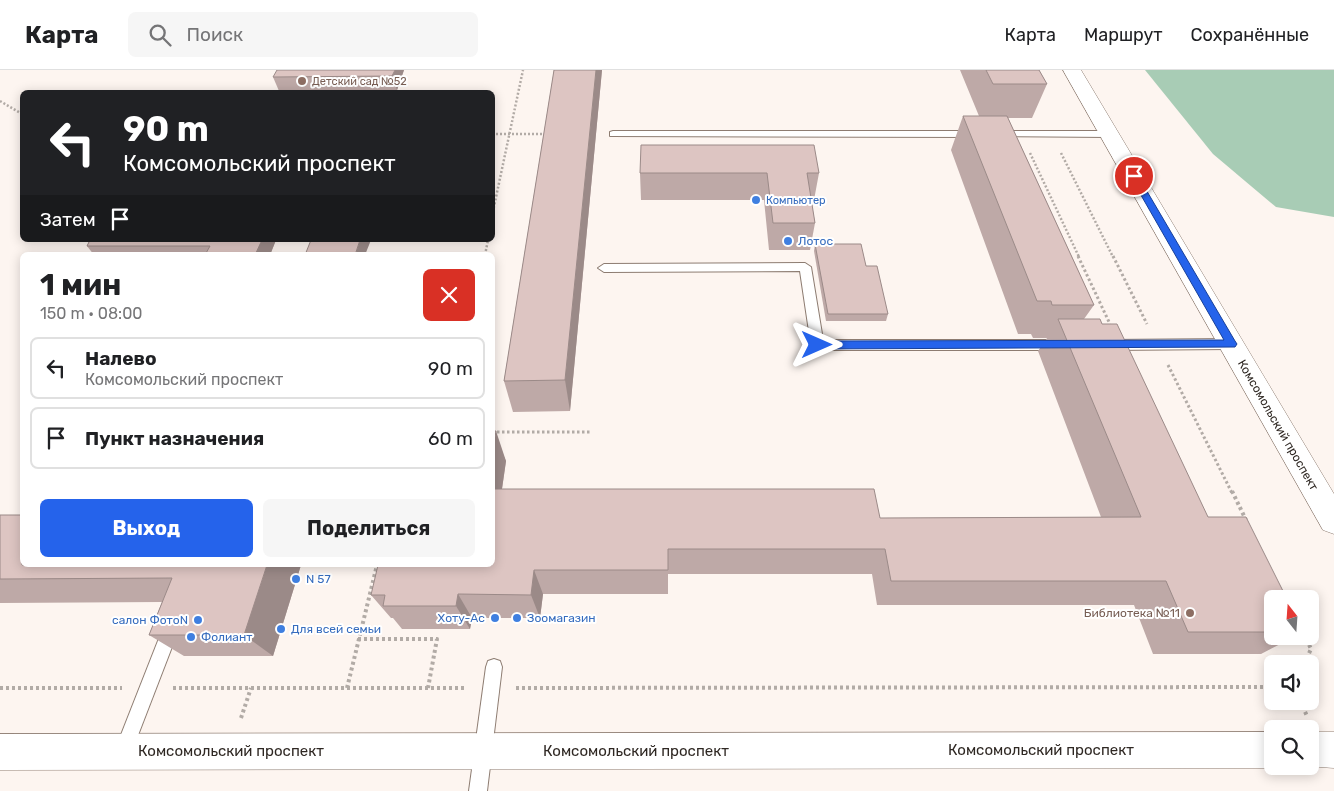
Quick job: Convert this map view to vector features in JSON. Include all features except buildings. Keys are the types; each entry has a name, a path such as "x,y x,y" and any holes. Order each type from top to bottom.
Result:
{"street":[{"name":"Комсомольский проспект","path":"1072,70 1334,521"},
{"name":"Комсомольский проспект","path":"0,752 1264,750"},
{"path":"1319,750 1334,750"}],"lane":[{"path":"613,134 1109,134"},
{"path":"604,268 805,267 817,345 1072,345"},
{"path":"1091,345 1231,344"},
{"path":"123,752 169,634"},
{"path":"478,791 494,667"}],"path":[{"path":"495,202 523,70"},
{"path":"0,102 20,113"},
{"path":"495,134 548,134"},
{"path":"1021,134 1119,345"},
{"path":"495,432 592,432"},
{"path":"347,688 376,567"},
{"path":"358,639 437,639 428,688"},
{"path":"0,688 1264,686"}],"green space":[{"path":"1145,70 1334,70 1334,217 1276,207 1213,154"}],"place":[{"name":"Детский сад №52","path":"302,81"},
{"name":"Компьютер","path":"756,200"},
{"name":"Лотос","path":"788,241"},
{"name":"N 57","path":"296,579"},
{"name":"Библиотека №11","path":"1190,613"},
{"name":"Хоту-Ас","path":"495,618"},
{"name":"Зоомагазин","path":"517,618"},
{"name":"салон ФотоN","path":"198,620"},
{"name":"Для всей семьи","path":"281,629"},
{"name":"Фолиант","path":"191,637"}],"route":[{"path":"817,345 1231,344 1134,176"}]}
